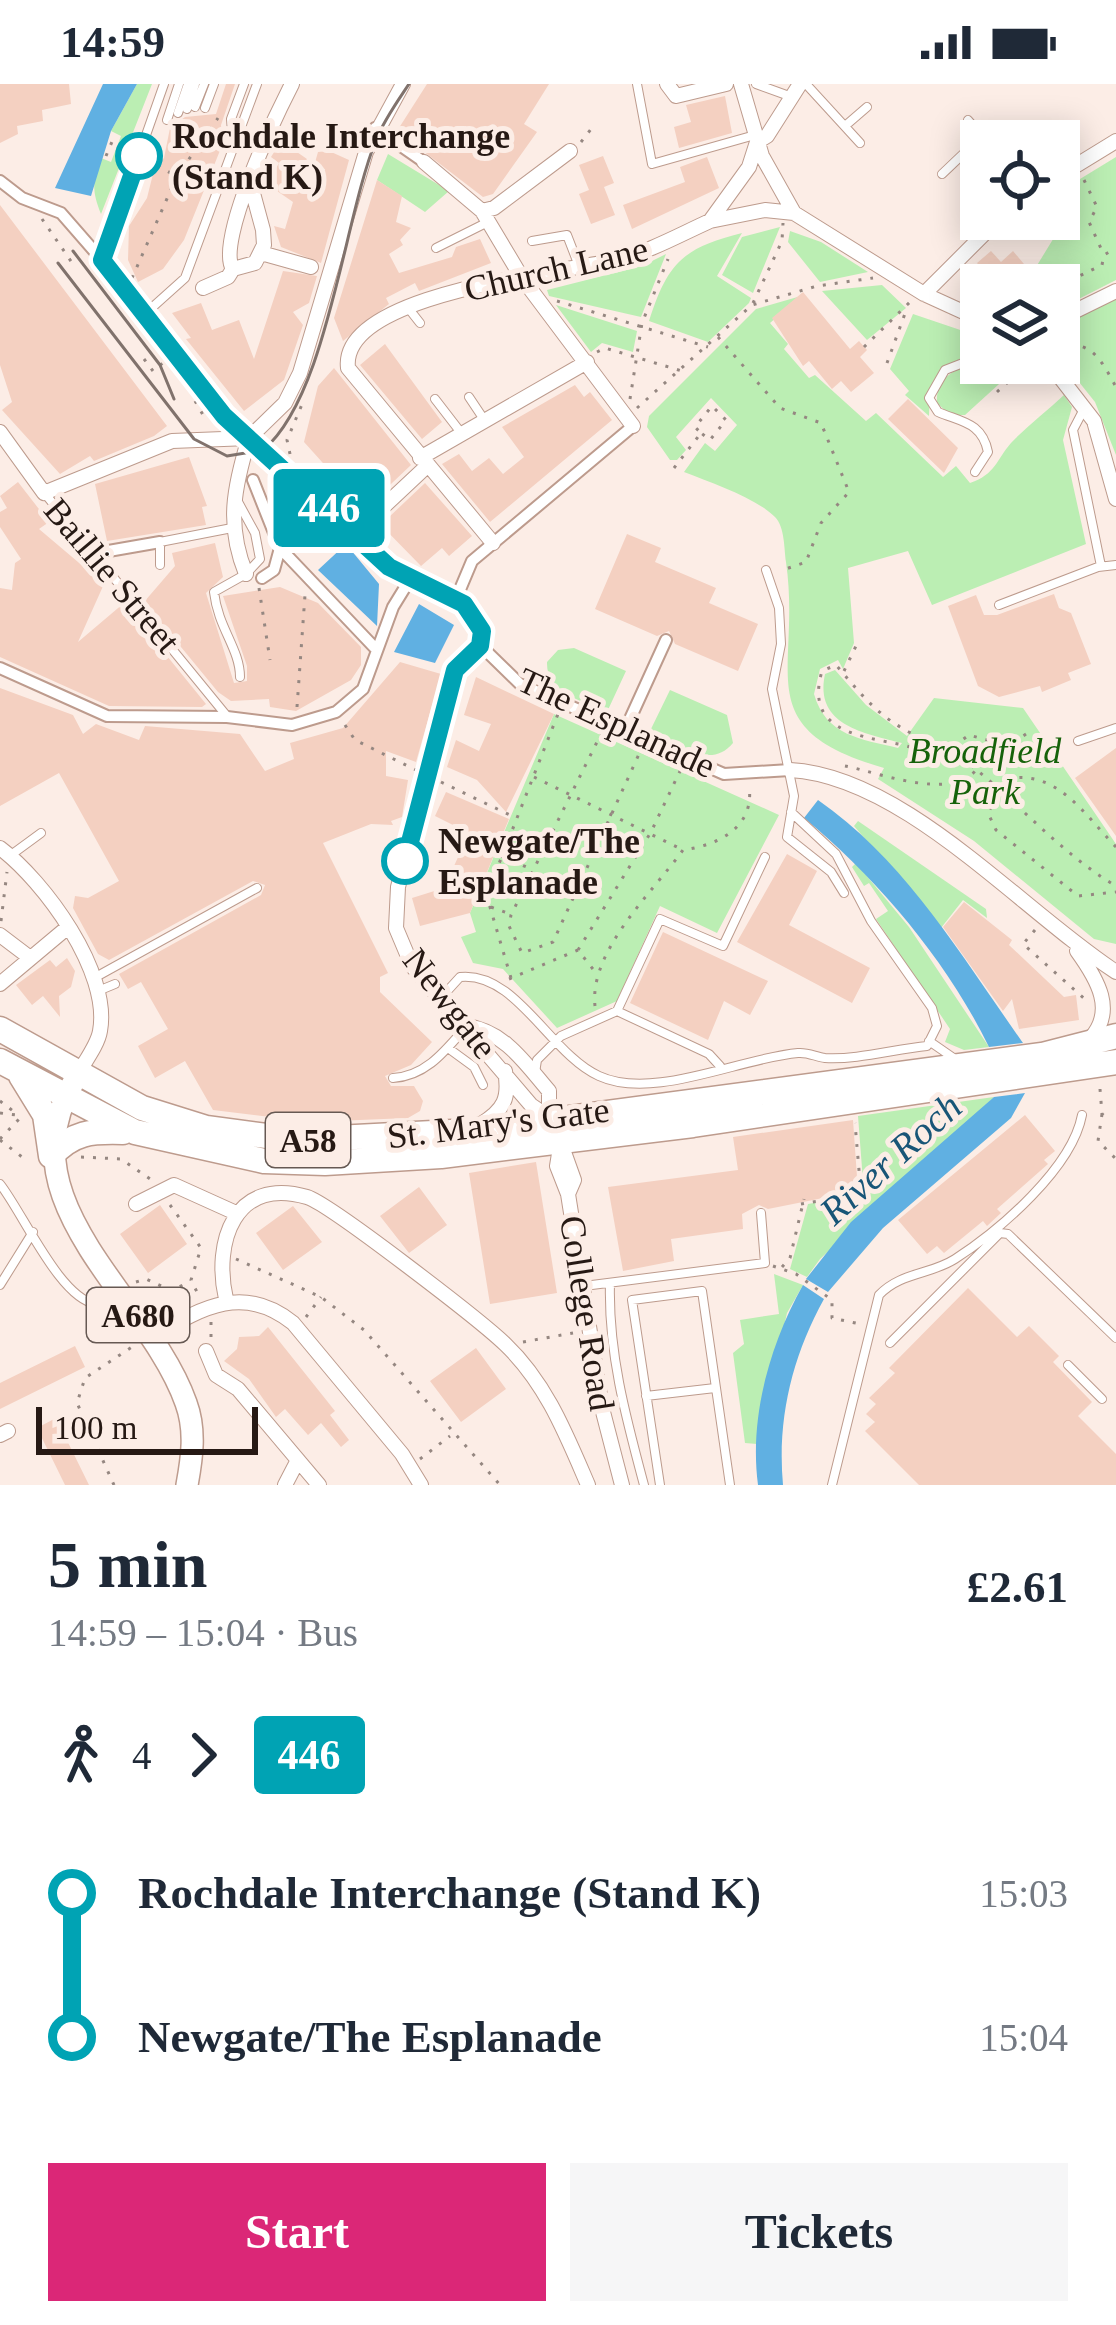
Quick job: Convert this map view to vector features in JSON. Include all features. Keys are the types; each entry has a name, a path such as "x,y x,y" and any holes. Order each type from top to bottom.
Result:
{"highway":[{"name":"St. Mary's Gate","path":"0,1029 142,1108 206,1128 259,1137 339,1140 472,1130 948,1066"},
{"name":"A58","path":"1055,1063 1116,1036"},
{"name":"A58","path":"9,1065 45,1115 51,1158"},
{"name":"St. Mary's Gate","path":"9,1065 135,1132 264,1161 325,1163 561,1142 852,1101 948,1066"},
{"name":"A58","path":"948,1066 1116,1065"},
{"name":"A58","path":"51,1158 68,1138 80,1134 135,1132"}],"main road":[{"name":"A680","path":"79,1072 65,1096 51,1158 64,1210 152,1336 187,1403 193,1455 187,1485"}],"street":[{"path":"202,288 229,278 233,269 228,247 292,84"},
{"path":"326,519 280,548 274,570 253,574 232,528 233,494 249,438 285,403 300,373 375,128 403,84"},
{"path":"667,84 676,96 726,84"},
{"path":"741,84 756,139 794,213 924,294 960,310"},
{"name":"Church Lane","path":"710,220 749,167 756,139 799,88"},
{"path":"375,128 424,162 484,217 522,278 627,417 472,561 456,599"},
{"path":"1080,164 1116,141"},
{"path":"484,217 573,148"},
{"path":"0,181 61,213 102,260"},
{"path":"233,269 255,263 260,254 263,230 250,182"},
{"name":"Church Lane","path":"423,462 348,368 347,358 372,329 408,308 502,277 579,267 666,242 710,220 765,210 794,213"},
{"path":"924,294 979,240"},
{"path":"260,254 310,267"},
{"path":"1080,309 1116,290"},
{"path":"380,510 423,462 586,362"},
{"path":"1066,384 1085,407 1103,444 1116,500"},
{"name":"Baillie Street","path":"0,432 5,450 44,493"},
{"path":"44,493 160,446 249,438 409,581 456,599 482,631 480,646"},
{"path":"423,462 493,542"},
{"path":"253,480 280,548 374,647"},
{"path":"98,553 160,542"},
{"path":"0,668 106,716 227,717 297,724 336,712 363,689 393,607 409,581"},
{"path":"626,730 666,640"},
{"name":"The Esplanade","path":"480,646 520,684 724,774 790,770 856,784 967,854 1071,942 1116,972"},
{"name":"Newgate","path":"480,646 455,670 398,887 396,928 412,966 531,1105 549,1117 561,1142"},
{"path":"5,852 68,927 94,985 100,1032 79,1072"},
{"path":"0,984 68,927"},
{"path":"0,935 29,957"},
{"name":"The Esplanade","path":"1071,942 1116,992"},
{"name":"The Esplanade","path":"1055,1063 1093,1038 1108,1010 1100,982 1071,942"},
{"path":"467,1026 491,1030 535,1075 549,1091 549,1117"},
{"path":"472,1130 500,1112 507,1098 505,1071"},
{"name":"College Road","path":"561,1142 557,1166 568,1194 602,1408 622,1485"},
{"path":"136,1204 174,1185 236,1214"},
{"path":"226,1298 219,1257 236,1214 259,1199 312,1198 488,1331 551,1402 587,1485"},
{"path":"152,1336 226,1298 275,1309 298,1328 421,1485"},
{"path":"206,1351 216,1375 238,1389 319,1485"},
{"path":"285,1485 298,1460"}],"lane":[{"path":"164,84 102,260 224,416 249,438"},
{"path":"191,84 191,109"},
{"path":"191,84 191,109"},
{"path":"167,120 191,84"},
{"path":"191,109 214,84"},
{"path":"233,147 231,119 244,84"},
{"path":"146,313 180,288 257,84"},
{"path":"637,84 652,164 756,139"},
{"path":"756,84 799,88 860,143"},
{"path":"845,126 867,107"},
{"path":"942,174 960,159"},
{"path":"436,248 484,217"},
{"path":"532,241 567,236 579,267"},
{"path":"408,308 420,323"},
{"path":"960,364 944,370 929,398 938,412 966,419 986,440 988,452 975,472"},
{"path":"469,397 485,422"},
{"path":"435,399 463,435"},
{"path":"1085,407 1072,430 1101,566"},
{"name":"Baillie Street","path":"44,493 98,553 227,717"},
{"path":"233,494 259,545 260,559 253,574 214,592 218,627 240,659 240,677"},
{"path":"160,565 160,542 232,528"},
{"path":"999,605 1101,566 1116,565"},
{"path":"766,570 779,608 781,644 772,701 790,770 790,843 824,865 844,892"},
{"path":"1078,741 1116,728"},
{"path":"791,812 836,854 871,921 932,1008 937,1026 929,1041"},
{"path":"5,852 40,833"},
{"path":"535,1075 537,1060 554,1042 617,1011 660,919 723,946 765,857"},
{"path":"94,985 257,888"},
{"path":"439,1000 460,977 479,975 496,985 579,1065 622,1082 701,1076 720,1066 804,1052 845,1056 929,1041"},
{"path":"94,985 115,983"},
{"path":"617,1011 709,1054 720,1066"},
{"path":"393,1078 410,1077 448,1048 467,1026"},
{"path":"929,1041 948,1066"},
{"path":"448,1048 474,1066 483,1085"},
{"path":"832,1485 870,1327 886,1288 952,1261 1064,1163 1082,1114"},
{"path":"0,1184 33,1231 39,1249 80,1299 96,1304 120,1292"},
{"path":"0,1208 8,1194"},
{"path":"584,1286 766,1263 761,1214"},
{"path":"0,1285 33,1231"},
{"path":"890,1342 1000,1232 1008,1234 1116,1339"},
{"path":"610,1283 609,1321 622,1401 644,1485"},
{"path":"660,1485 632,1300 702,1291 730,1485"},
{"path":"1069,1365 1102,1399"},
{"path":"646,1396 715,1388"}],"path":[{"path":"131,279 177,176 220,114"},
{"path":"573,148 591,135 595,124"},
{"path":"106,156 114,137"},
{"path":"1080,174 1096,207 1089,222 1104,255 1102,265 1080,276"},
{"path":"38,204 40,216 75,267"},
{"path":"627,417 752,305 783,227"},
{"path":"627,417 642,323 651,290 670,254 666,242"},
{"path":"1104,255 1116,248"},
{"path":"752,305 818,286 880,277"},
{"path":"545,304 553,299 708,346"},
{"path":"864,347 908,306 887,363"},
{"path":"718,337 781,408 821,424 849,492 821,523 806,562 786,572"},
{"path":"1080,345 1097,352 1116,387"},
{"path":"586,362 605,348 682,371"},
{"path":"144,359 154,371 166,361"},
{"path":"290,453 286,440 310,383"},
{"path":"997,392 1006,384"},
{"path":"712,406 726,420 710,440 701,433 695,427 712,406"},
{"path":"201,439 200,428 214,409"},
{"path":"287,421 294,425"},
{"path":"674,468 701,433"},
{"path":"253,574 270,660"},
{"path":"297,724 305,595"},
{"path":"843,673 856,646"},
{"path":"982,765 987,740 979,733 950,749 928,753 835,727 822,710 817,690 822,671 836,664 868,704 903,729 950,749 1116,889"},
{"path":"511,978 490,907 500,855 563,703"},
{"path":"607,722 512,915 509,926 522,953 553,942 645,739"},
{"path":"844,766 933,787 976,772 1029,732"},
{"path":"496,985 578,950 651,832 686,758"},
{"path":"532,777 683,850 703,848 742,824 752,803 747,773"},
{"path":"1116,848 1054,782 1018,776 1006,779 988,814 996,830 1078,896 1116,889"},
{"path":"596,974 683,850"},
{"path":"500,855 533,871"},
{"path":"0,923 7,873"},
{"path":"490,907 512,915"},
{"path":"1044,920 1023,944 1087,1000"},
{"path":"578,950 596,974 597,1020"},
{"path":"1100,1089 1099,1141 1116,1159"},
{"path":"0,1101 18,1115"},
{"path":"781,1269 790,1258 802,1201 862,1194 852,1101"},
{"path":"0,1113 26,1118"},
{"path":"1102,1114 1110,1120"},
{"path":"18,1115 0,1140 51,1158 121,1159 144,1170 154,1182"},
{"path":"120,1292 142,1278 172,1291 191,1280 200,1251 166,1198"},
{"path":"200,1251 208,1249"},
{"path":"229,1256 321,1297 407,1374 452,1434 500,1485"},
{"path":"766,1263 832,1300 832,1318 870,1327"},
{"path":"191,1280 215,1331 206,1351"},
{"path":"298,1328 321,1297"},
{"path":"525,1341 574,1333"},
{"path":"114,1485 77,1403 86,1378 98,1366 152,1336"},
{"path":"410,1466 452,1434"}],"green space":[{"path":"137,84 152,84 101,214 96,174 101,158 111,162 121,136 111,131"},
{"path":"388,154 449,191 425,212 377,180"},
{"path":"1116,157 1116,280 1080,298 1080,264 1038,264 1053,240 1080,240 1080,179"},
{"path":"780,227 753,293 722,275 742,237"},
{"path":"790,231 821,242 868,272 820,282 788,242"},
{"path":"742,233 717,276 751,298 708,342 649,321 663,284 680,260 705,245"},
{"path":"666,254 641,317 549,296 547,290 642,266"},
{"path":"882,285 906,308 867,340 822,291"},
{"name":"Broadfield Park","path":"801,296 770,323 788,344 784,349 809,378 815,375 866,421 876,413 943,477 956,466 970,483 979,479 1064,395 1072,407 1063,440 1086,544 932,605 908,551 848,568 854,643 843,669 838,660 820,669 814,694 836,727 898,748 902,743 858,730 834,716 824,691 825,674 835,670 866,705 907,736 934,698 1023,708 1116,844 1116,944 1094,939 974,841 878,779 884,768 841,752 813,735 797,715 789,692 789,601 784,538 778,521 745,497 684,472 705,443 715,451 737,425 711,398 676,437 686,450 677,460 670,460 647,427 649,416 756,309"},
{"path":"1116,297 1116,455 1095,402 1080,383 1080,314"},
{"path":"556,305 637,331 633,352 602,343 591,352"},
{"path":"913,314 960,330 960,360 930,387 929,416 905,395 909,391 890,369"},
{"path":"960,369 960,384 999,384 965,415 950,415 937,403 945,378"},
{"path":"574,648 626,671 607,712 567,695 552,682 547,662 558,650"},
{"path":"670,690 727,715 733,743 724,751 704,755 650,731"},
{"path":"554,714 779,815 717,933 660,906 617,1001 557,1028 503,969 473,963 461,937 476,932 470,913"},
{"path":"858,821 986,909 987,918 963,900 941,928 854,826"},
{"path":"856,863 909,927 989,1047 964,1050 945,1042 950,1029 876,919 888,911 869,883 864,886 852,867"},
{"path":"994,1097 820,1259 807,1277 790,1269 808,1204 864,1194 858,1116"},
{"path":"774,1274 803,1285 787,1313 757,1444 745,1443 733,1353 744,1344 740,1320 779,1314"}],"water":[{"path":"103,84 137,84 111,131 91,196 55,188"},
{"path":"346,544 379,584 377,626 318,570"},
{"path":"419,604 454,625 435,663 394,652"},
{"path":"818,800 850,824 905,881 1023,1043 989,1047 953,984 909,923 804,818"},
{"path":"1025,1093 1011,1118 883,1228 828,1292 806,1279 851,1222 994,1097"},
{"path":"803,1285 824,1299 803,1343 789,1389 782,1436 783,1485 758,1485 757,1433 765,1382"}],"building":[{"path":"0,84 69,84 71,104 42,110 43,121 17,126 18,134 0,143"},
{"path":"226,84 235,84 221,125 223,143 184,240 163,269 138,282 128,260 129,226 147,198 155,166 164,158 170,128 185,117 216,114"},
{"path":"427,84 549,84 524,124 537,132 493,194 483,197 397,131"},
{"path":"725,96 732,133 679,148 674,127 691,122 686,105"},
{"path":"281,141 307,159 289,183 319,192 325,169 314,166 318,152 329,151 349,160 321,263 281,247 274,226 285,229 293,202 261,180 264,174 271,177 279,163 271,157"},
{"path":"603,156 614,183 604,187 615,215 591,224 579,194 589,190 579,165"},
{"path":"707,157 719,188 632,229 623,205 685,182 680,167"},
{"path":"377,180 402,196 396,222 411,228 400,240 403,245 389,254 399,273 452,257 456,247 480,239 491,263 419,291 415,283 386,298 389,304 343,341 334,318"},
{"path":"0,205 167,426 154,436 94,461 90,456 60,474 2,410 12,402 0,365"},
{"path":"991,251 1001,262 1013,251 1024,264 978,264"},
{"path":"283,271 317,276 309,303 293,312 303,325 284,380 244,411 186,339 191,338 172,313 201,303 212,330 239,320 254,359"},
{"path":"803,292 850,349 859,341 867,350 860,357 874,373 851,392 841,381 832,389 809,361 803,366 772,318"},
{"path":"385,344 442,422 422,439 360,365"},
{"path":"334,368 411,465 372,502 368,513 304,442 318,386"},
{"path":"575,385 584,397 590,392 612,420 490,522 442,464 459,454 472,471 489,458 503,474 524,457 502,427"},
{"path":"908,399 958,448 944,473 888,419"},
{"path":"189,457 207,506 202,507 206,525 107,541 95,484"},
{"path":"18,482 49,522 39,529 104,584 78,642 124,603 206,704 109,706 0,657 0,588 12,590 15,563 21,559 0,527 0,512 7,508 0,496"},
{"path":"425,483 472,536 449,556 442,548 421,566 377,521 388,518"},
{"path":"627,534 661,548 655,562 716,588 709,603 758,624 738,671 675,644 669,631 657,636 595,609"},
{"path":"215,543 223,577 206,593 234,683 247,681 247,666 223,596 280,587 318,603 361,647 361,665 351,680 296,711 270,707 269,699 231,701 218,692 144,602 175,566 172,553"},
{"path":"1054,594 1059,608 1071,613 1091,664 1068,673 1071,680 1042,692 1040,686 999,697 978,686 948,606 976,595 984,615 997,615"},
{"path":"400,662 441,674 416,762 386,751 386,776 408,780 402,817 391,821 393,825 371,824 323,843 388,973 380,977 380,992 432,1042 411,1065 385,1076 391,1086 414,1086 423,1101 420,1111 408,1118 311,1122 213,1110 185,1061 155,1078 138,1046 168,1029 141,982 128,989 119,974 261,895 265,885 253,881 109,960 98,954 73,908 75,896 88,898 119,881 59,773 0,806 0,688 73,715 83,734 96,724 139,740 145,726 240,734 265,771 294,759 290,743 343,728"},
{"path":"476,677 554,714 506,812 477,780 447,767 456,740 479,751 491,724 464,715"},
{"path":"1116,748 1116,836 1075,778"},
{"path":"446,792 509,819 470,913 420,926 412,898 444,888 469,833 435,816"},
{"path":"787,854 817,871 789,925 870,968 852,1003 737,942"},
{"path":"964,902 1012,940 1009,945 1064,997 1076,995 1079,1020 1019,1029 1012,999 1003,1011 943,927"},
{"path":"663,932 768,981 750,1015 724,1001 708,1040 630,1003"},
{"path":"67,958 75,971 71,987 59,996 60,1017 43,996 32,1005 16,985 50,960 56,967"},
{"path":"1025,1115 1055,1151 1044,1160 1048,1164 997,1209 1001,1213 987,1226 983,1221 944,1253 937,1246 927,1254 898,1220"},
{"path":"853,1120 858,1191 768,1209 759,1205 742,1214 743,1229 671,1239 674,1261 623,1271 608,1187 738,1170 733,1137"},
{"path":"536,1162 557,1293 490,1304 469,1173"},
{"path":"419,1187 447,1225 409,1253 380,1216"},
{"path":"160,1205 187,1244 148,1273 120,1234"},
{"path":"293,1206 322,1242 283,1270 256,1233"},
{"path":"968,1288 1017,1337 1029,1326 1059,1356 1053,1362 1092,1402 1078,1416 1116,1454 1116,1485 919,1485 865,1431 875,1422 866,1414 876,1404 869,1398 895,1373 889,1368"},
{"path":"268,1327 335,1411 330,1415 349,1440 341,1447 321,1423 308,1435 285,1409 276,1417 249,1379 224,1361 237,1349 239,1337 259,1336"},
{"path":"75,1346 85,1367 0,1409 0,1383"},
{"path":"476,1348 506,1389 461,1422 430,1381"},
{"path":"56,1418 89,1485 65,1485 37,1428"}],"tram line":[{"path":"58,263 194,439 227,456 263,450 285,425 303,390 332,305 376,140 409,84"},
{"path":"73,251 160,365 174,399"}],"bus line":[{"name":"446","path":"139,156 102,260 224,416 389,567 409,581 464,604 482,631 480,646 466,654 455,670 405,861"}],"place":[{"name":"Rochdale Interchange (Stand K)","path":"139,156"},
{"name":"Newgate/The Esplanade","path":"405,861"}],"water label":[{"name":"River Roch","path":"890,1158"}]}
